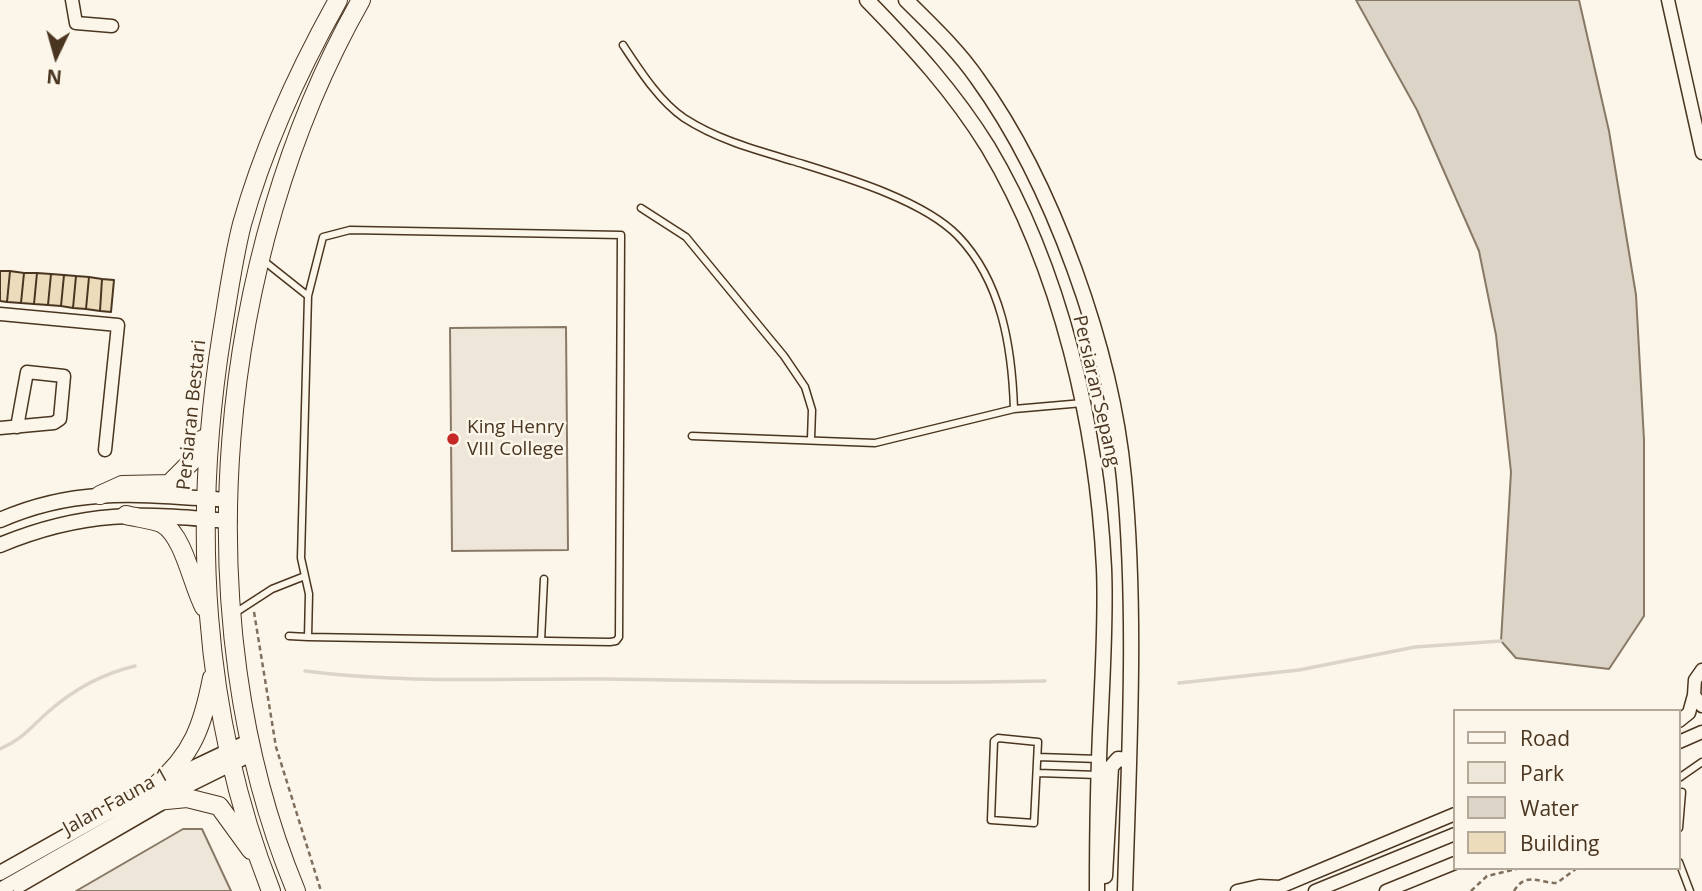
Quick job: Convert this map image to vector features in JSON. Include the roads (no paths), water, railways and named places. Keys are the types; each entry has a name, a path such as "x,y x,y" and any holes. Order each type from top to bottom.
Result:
{"main road":[{"name":"Persiaran Bestari","path":"271,891 259,862 230,756 214,670 208,613 204,519 208,430 229,289 250,199 289,100 338,0"},
{"path":"296,891 271,820 251,747 238,682 232,614 229,500 242,359 260,258 280,185 309,106 361,0"},
{"path":"100,495 122,485 169,484 192,461 208,430"},
{"path":"125,516 160,523 172,530 179,541 190,577 208,613"},
{"path":"214,670 201,729 155,794 219,806 259,862"}],"street":[{"path":"72,0 76,23 112,26"},
{"name":"Persiaran Sepang","path":"867,0 924,58 988,147 1017,202 1046,274 1083,403 1096,478 1104,569 1097,891"},
{"name":"Persiaran Sepang","path":"906,0 946,40 977,78 1008,127 1073,264 1101,351 1122,461 1130,554 1125,891"},
{"path":"1668,0 1702,153"},
{"path":"0,314 118,325 105,450"},
{"path":"0,428 17,427 54,423 60,419 64,376 27,372 17,427"},
{"path":"0,520 54,500 100,495 229,500"},
{"path":"0,545 55,525 90,517 229,521"},
{"path":"1681,719 1698,700 1695,680 1702,670"},
{"path":"1681,741 1702,732"},
{"name":"Jalan Fauna 1","path":"0,873 251,747"},
{"path":"1104,891 1111,767 1118,759 1129,760"},
{"name":"Jalan Fauna 1","path":"0,890 155,794"},
{"path":"1237,891 1259,886 1280,887 1454,814"},
{"path":"1315,891 1454,834"},
{"path":"1386,891 1454,863"}],"lane":[{"path":"623,45 643,74 683,117 732,143 870,185 928,215 956,234 980,264 999,307 1011,350 1014,409"},
{"path":"640,208 686,237 784,356 805,387 812,410 811,439"},
{"path":"289,636 610,642 619,636 621,236 338,230 323,237 318,247 308,296 301,558 309,594 308,636"},
{"path":"260,258 308,296"},
{"path":"692,436 875,443 1014,409 1083,403"},
{"path":"232,614 272,589 305,576"},
{"path":"541,641 544,579"},
{"path":"998,738 1037,740 1038,757 1034,823 992,822 994,741 998,738"},
{"path":"1038,757 1099,759"},
{"path":"1681,778 1702,762"},
{"path":"1038,773 1098,775"},
{"name":"Jalan Fauna 1","path":"17,891 167,804 187,798"},
{"path":"1681,867 1690,891"}],"water":[{"path":"1356,0 1579,0 1609,131 1636,295 1644,440 1644,616 1609,669 1516,658 1501,641 1511,472 1496,335 1479,251 1417,110"}],"waterway":[{"path":"1179,683 1299,670 1415,647 1501,641"},
{"path":"0,749 21,737 78,689 111,673 135,666"},
{"path":"305,671 380,678 455,680 1045,681"}],"place":[{"name":"King Henry VIII College","path":"453,439"}]}
